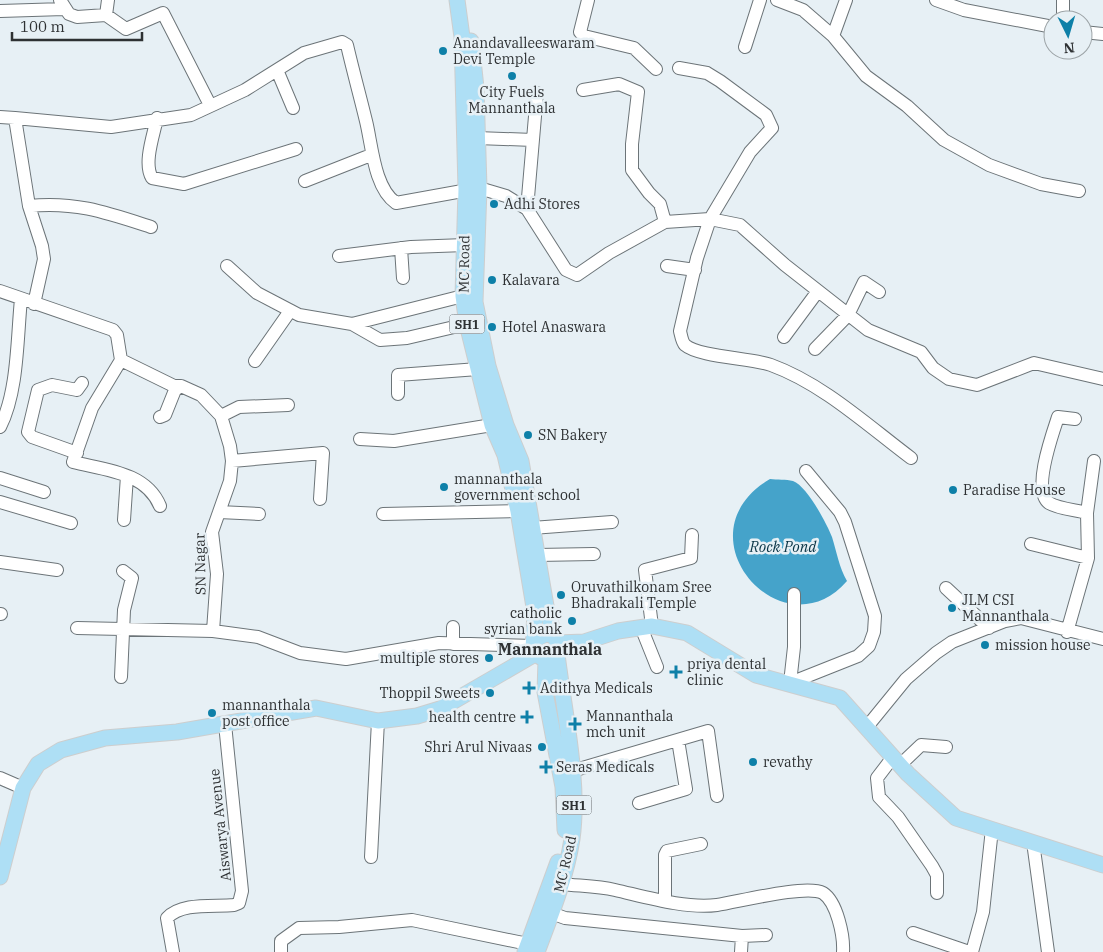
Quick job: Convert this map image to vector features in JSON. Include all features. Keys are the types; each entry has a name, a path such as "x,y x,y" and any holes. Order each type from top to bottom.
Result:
{"main road":[{"name":"MC Road","path":"457,0 462,37 473,189 474,302 483,368 492,426 505,455 518,511 535,613 545,648 572,771 574,822 562,884 551,913 530,949"},
{"name":"MC Road","path":"466,0 476,88 477,138 473,189 465,246 463,296 467,324 521,461 537,555 545,648 545,692 562,786 566,826 553,877 530,949"},
{"path":"0,877 3,858 23,788 38,764 60,750 105,738 177,732 255,717 316,708 378,721 417,716 440,709 545,648 584,642 646,626 687,632 756,675 840,698 896,761 956,818 1103,865"}],"street":[{"path":"106,15 108,0"},
{"path":"588,0 580,23 580,32 584,36 634,48 656,68"},
{"path":"745,47 760,0"},
{"path":"777,0 793,3 803,10 833,36 866,76 907,106 944,140 990,165 1040,184 1079,192"},
{"path":"833,36 846,0"},
{"path":"936,0 964,10 1043,25"},
{"path":"0,11 62,5 70,14 77,16 106,15 126,29 163,13 210,105"},
{"path":"0,117 112,127 157,118 191,114 245,90 304,53 342,42 347,44 369,133 371,155 386,192 396,203 473,189 506,196 527,208 566,270 574,274 580,274 589,265 665,222 710,219 740,225 818,291 868,330 921,352 933,368 949,379 977,386 1034,363 1103,379"},
{"path":"679,68 692,68 714,77 756,106 770,119 771,124 769,133 750,152 710,219 694,270 680,331 686,346 707,353 764,363 787,372 851,413 911,458"},
{"path":"277,70 293,108"},
{"path":"583,90 620,84 638,92 632,144 632,170 660,204 665,222"},
{"path":"527,208 537,93"},
{"path":"15,118 29,206 42,246 44,259 34,304"},
{"path":"157,118 150,154 149,174 152,178 172,183 184,184 296,149"},
{"path":"477,138 532,140"},
{"path":"305,181 371,155"},
{"path":"29,206 62,203 77,205 151,227"},
{"path":"339,256 401,248 465,246"},
{"path":"401,248 403,278"},
{"path":"227,266 257,293 290,311 305,316 352,324 371,336 388,341 467,324"},
{"path":"666,266 694,270"},
{"path":"816,349 848,315 864,282 879,292"},
{"path":"0,290 34,304 113,330 117,336 118,353 121,360 92,408 74,462 138,479 150,488 160,506"},
{"path":"784,337 818,291"},
{"path":"352,324 463,296"},
{"path":"0,427 8,411 12,393 21,299"},
{"path":"255,362 290,311"},
{"name":"SN Nagar","path":"121,360 174,386 181,386 201,395 221,416 230,446 232,461 230,480 212,532 217,574 213,631"},
{"path":"398,394 398,375 483,368"},
{"path":"77,453 32,437 28,432 38,390 52,385 77,390 82,384"},
{"path":"160,417 165,414 175,390 181,386"},
{"path":"221,416 240,408 288,405"},
{"path":"1075,419 1058,417 1050,440 1041,489 1044,498 1051,504 1087,513"},
{"path":"360,439 394,441 492,426"},
{"path":"232,461 323,454 320,499"},
{"path":"1068,632 1088,558 1087,513 1094,461"},
{"path":"794,594 794,647 790,683 858,656 869,646 874,632 875,616 846,522 806,471"},
{"path":"124,520 127,476"},
{"path":"0,478 44,492"},
{"path":"0,502 71,523"},
{"path":"383,514 518,511"},
{"path":"219,512 259,514"},
{"path":"532,528 612,522"},
{"path":"657,667 646,626 645,570 691,558 692,536"},
{"path":"1031,544 1088,558"},
{"path":"537,555 594,554"},
{"path":"0,562 57,570"},
{"path":"121,678 122,628 132,578 123,571"},
{"path":"946,588 989,628"},
{"path":"866,728 906,679 936,653 952,642 1005,621 1021,618 1068,632 1103,639"},
{"path":"453,627 453,644"},
{"path":"77,628 213,631 258,637 300,652 346,659 439,643 545,648"},
{"path":"371,857 378,721"},
{"name":"Aiswarya Avenue","path":"173,952 167,918 174,911 188,908 234,905 241,899 242,891 225,724"},
{"path":"572,771 708,731 717,796"},
{"path":"639,803 686,789 678,740"},
{"path":"937,893 937,875 898,818 879,797 877,778 896,761 921,745 946,747"},
{"path":"0,778 23,788"},
{"path":"913,934 971,952 983,912 992,829"},
{"path":"1033,842 1048,952"},
{"path":"665,900 665,855 668,851 701,844"},
{"path":"562,884 614,890 639,897 691,905 715,905 780,893 820,892 830,899 838,915 843,952"},
{"path":"551,913 565,918 742,936 766,935"},
{"path":"281,952 281,941 299,928 339,927 412,920 530,949"},
{"path":"741,952 742,936"}],"water":[{"name":"Rock Pond","path":"770,479 790,480 798,484 816,506 832,537 847,581 821,600 795,604 770,596 749,579 736,555 733,529 744,502"}],"place":[{"name":"Anandavalleeswaram Devi Temple","path":"443,51"},
{"name":"City Fuels Mannanthala","path":"512,76"},
{"name":"Adhi Stores","path":"494,204"},
{"name":"Kalavara","path":"492,280"},
{"name":"Hotel Anaswara","path":"492,327"},
{"name":"SN Bakery","path":"528,435"},
{"name":"mannanthala government school","path":"444,487"},
{"name":"Paradise House","path":"953,490"},
{"name":"Oruvathilkonam Sree Bhadrakali Temple","path":"561,595"},
{"name":"JLM CSI Mannanthala","path":"952,608"},
{"name":"catholic syrian bank","path":"572,621"},
{"name":"mission house","path":"985,645"},
{"name":"multiple stores","path":"489,658"},
{"name":"priya dental clinic","path":"676,672"},
{"name":"Adithya Medicals","path":"529,688"},
{"name":"Thoppil Sweets","path":"490,693"},
{"name":"mannanthala post office","path":"212,713"},
{"name":"health centre","path":"527,717"},
{"name":"Mannanthala mch unit","path":"575,724"},
{"name":"Shri Arul Nivaas","path":"542,747"},
{"name":"revathy","path":"753,762"},
{"name":"Seras Medicals","path":"546,767"}],"district":[{"name":"Mannanthala","path":"550,649"}]}
